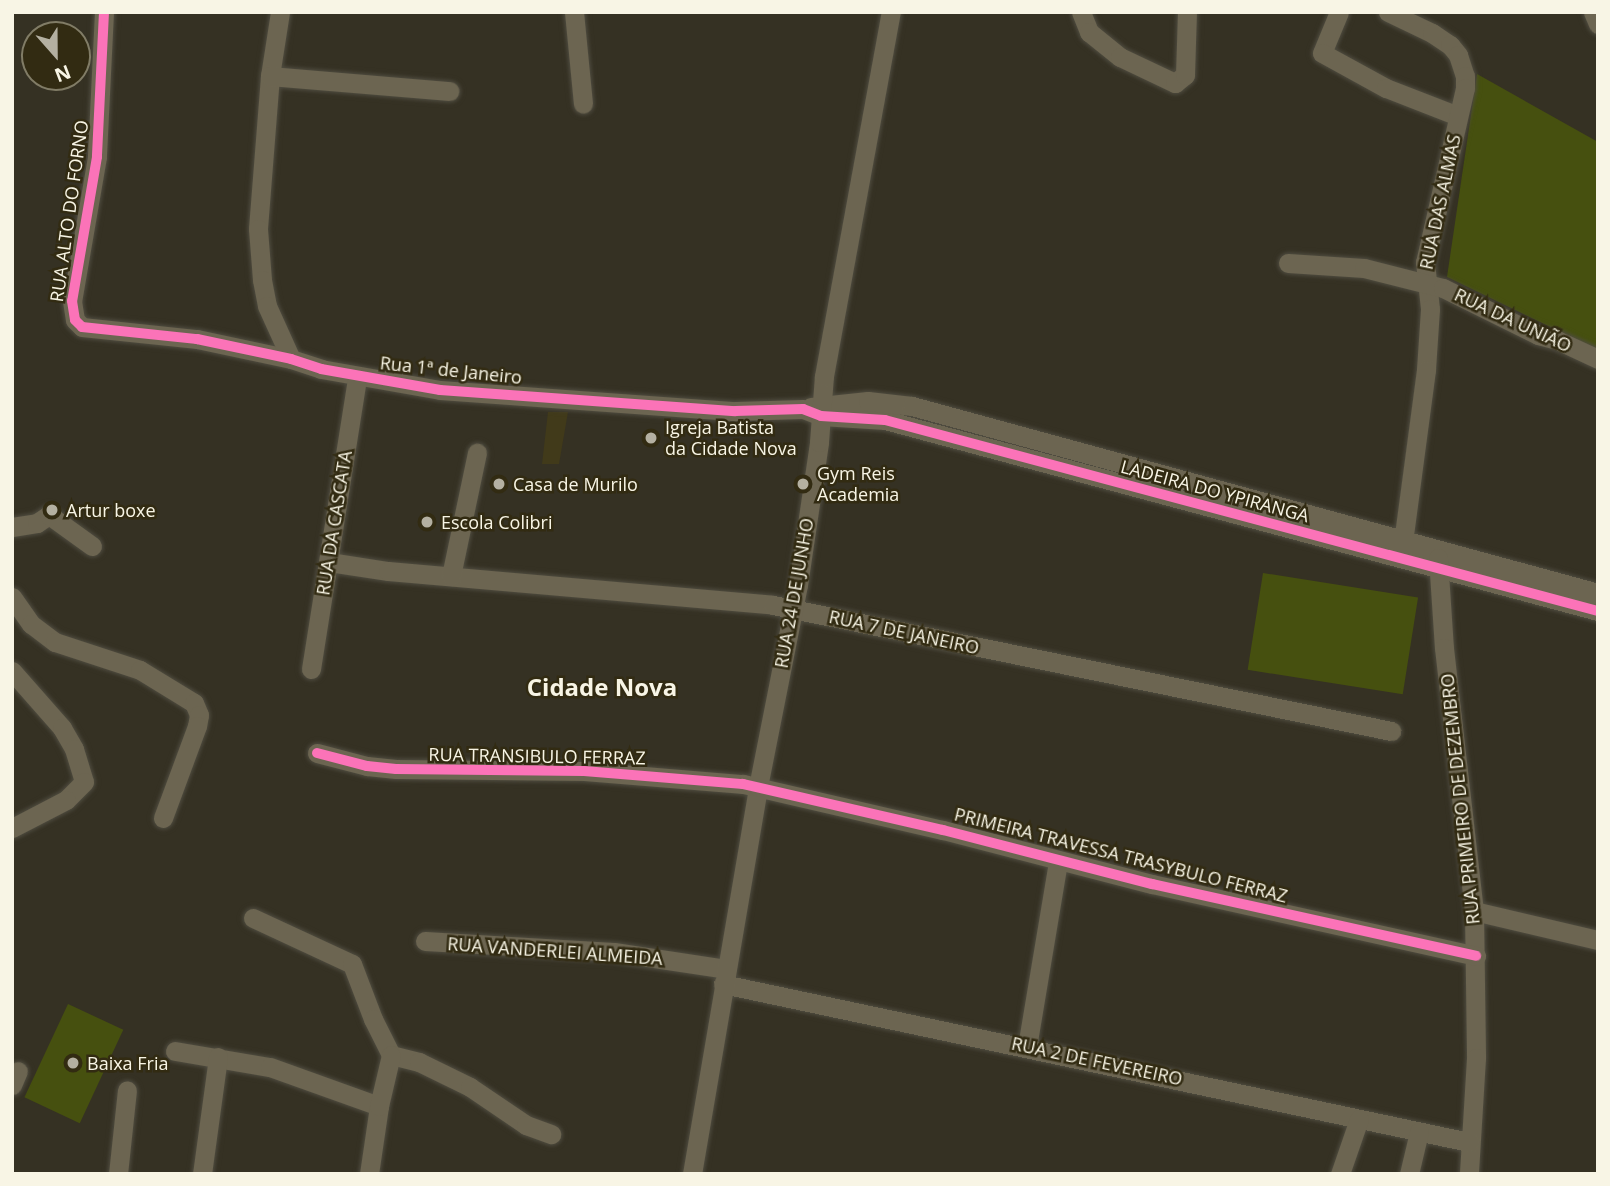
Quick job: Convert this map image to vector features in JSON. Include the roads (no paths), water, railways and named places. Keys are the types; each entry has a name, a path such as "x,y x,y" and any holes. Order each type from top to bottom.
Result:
{"street":[{"name":"RUA ALTO DO FORNO","path":"82,327 75,320 72,301 97,158 104,12"},
{"path":"280,12 270,76 260,203 260,261 267,306 291,359"},
{"path":"574,12 583,104"},
{"name":"RUA 24 DE JUNHO","path":"692,1174 758,787 793,608 815,409 891,12"},
{"path":"1081,12 1089,32 1120,57 1168,81 1181,81 1186,65 1187,12"},
{"path":"1339,12 1322,54 1385,88 1458,116"},
{"name":"RUA DAS ALMAS","path":"1388,12 1432,33 1458,55 1463,65 1465,88 1425,262 1430,309 1426,370 1403,550"},
{"path":"1593,12 1598,24"},
{"path":"270,76 449,91"},
{"name":"RUA DA UNIÃO","path":"1288,263 1364,268 1456,292 1538,335 1557,340 1598,359"},
{"name":"Rua 1ª de Janeiro","path":"82,327 197,338 357,377 440,390 736,411 815,409"},
{"name":"RUA DA CASCATA","path":"311,669 357,377"},
{"name":"LADEIRA DO YPIRANGA","path":"815,409 888,411 1438,559 1598,593"},
{"path":"451,576 477,453"},
{"path":"12,527 37,523 49,515 92,546"},
{"name":"LADEIRA DO YPIRANGA","path":"1438,559 1598,611"},
{"name":"RUA PRIMEIRO DE DEZEMBRO","path":"1438,559 1444,648 1474,911 1476,1058 1469,1174"},
{"name":"RUA 7 DE JANEIRO","path":"328,562 793,608 1391,731"},
{"path":"12,597 32,624 48,638 140,670 194,703 198,715 197,726 163,818"},
{"path":"12,671 62,729 74,749 84,782 66,800 12,828"},
{"name":"RUA TRANSIBULO FERRAZ","path":"317,753 367,766 396,769 584,771 758,787"},
{"name":"PRIMEIRA TRAVESSA TRASYBULO FERRAZ","path":"758,787 943,830 1058,861 1476,956"},
{"path":"1027,1046 1058,861"},
{"path":"1474,911 1598,940"},
{"path":"253,918 352,964 373,1019 391,1055 379,1106 369,1174"},
{"name":"RUA VANDERLEI ALMEIDA","path":"425,942 614,952 725,977"},
{"name":"RUA 2 DE FEVEREIRO","path":"725,977 1469,1142"},
{"path":"175,1051 218,1057 294,1074 379,1106"},
{"path":"391,1055 419,1062 461,1083 526,1125 551,1134"},
{"path":"202,1174 218,1057"},
{"path":"118,1174 127,1090"},
{"path":"1340,1174 1359,1119"},
{"path":"1409,1174 1419,1132"}],"place":[{"name":"Igreja Batista da Cidade Nova","path":"651,438"},
{"name":"Casa de Murilo","path":"499,484"},
{"name":"Gym Reis Academia","path":"803,484"},
{"name":"Artur boxe","path":"52,510"},
{"name":"Escola Colibri","path":"427,522"},
{"name":"Baixa Fria","path":"73,1063"}],"district":[{"name":"Cidade Nova","path":"602,687"}]}
